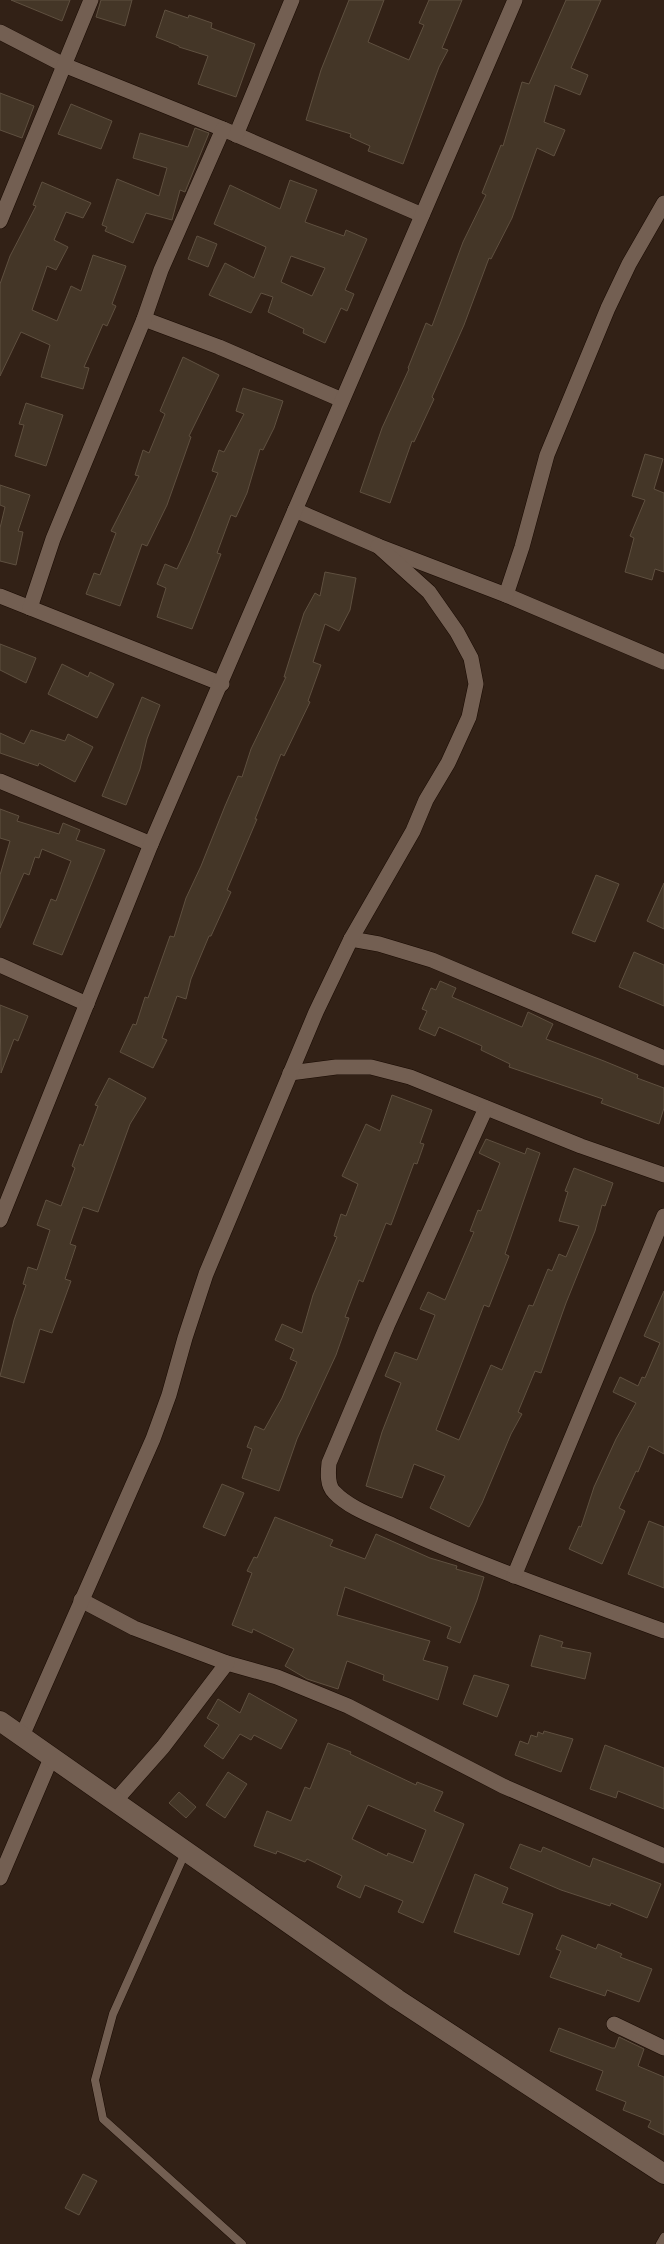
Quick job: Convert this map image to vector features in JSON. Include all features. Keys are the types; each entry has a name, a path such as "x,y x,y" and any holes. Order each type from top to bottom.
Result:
{"street":[{"path":"0,221 91,0"},
{"path":"30,608 54,539 144,319 161,270 230,132 292,0"},
{"path":"0,1220 151,844 222,684 342,400 515,0"},
{"path":"0,32 64,65 230,132 422,215"},
{"path":"506,595 522,547 547,454 608,308 629,264 664,203"},
{"path":"144,319 219,347 342,400"},
{"path":"295,510 378,546 662,656"},
{"path":"22,1736 153,1439 169,1395 206,1274 290,1073 351,939 413,832 426,800 448,762 469,717 476,684 471,658 457,632 429,592 378,546"},
{"path":"0,596 222,684"},
{"path":"0,781 151,844"},
{"path":"351,939 379,944 432,960 664,1058"},
{"path":"0,965 87,1004"},
{"path":"290,1073 336,1067 371,1067 410,1077 581,1146 664,1175"},
{"path":"486,1108 387,1326 329,1464 328,1478 332,1491 349,1504 416,1536 514,1576 664,1631"},
{"path":"514,1576 664,1216"},
{"path":"81,1600 134,1628 227,1663 277,1677 348,1706 503,1786 664,1856"},
{"path":"116,1800 163,1747 227,1663"},
{"path":"0,1721 116,1800 185,1851 397,1999 664,2174"},
{"path":"0,1878 52,1756"},
{"path":"614,2024 664,2048"}],"lane":[{"path":"185,1851 113,2014 95,2080 103,2119 242,2244"},
{"path":"660,2244 664,2237"}],"building":[{"path":"11,0 70,0 62,21"},
{"path":"101,0 132,0 125,26 96,17"},
{"path":"349,0 384,0 368,42 409,60 424,25 419,23 429,0 462,0 442,48 448,50 439,67 403,164 368,151 370,146 350,137 351,134 306,120 321,70"},
{"path":"566,0 601,0 571,68 588,75 580,95 555,85 544,122 565,130 554,156 537,148 512,218 491,259 489,258 464,325 432,397 434,399 414,442 412,441 390,503 360,492 382,428 409,369 426,323 432,326 463,242 486,195 482,193 501,145 503,146 522,82 529,84"},
{"path":"165,10 188,18 189,15 212,23 211,28 255,44 236,97 198,84 208,56 156,37"},
{"path":"0,93 34,106 22,138 0,130"},
{"path":"71,104 112,121 101,149 58,134"},
{"path":"195,128 209,133 185,192 180,190 172,220 146,213 133,243 105,231 107,227 102,225 117,179 159,196 167,168 133,158 140,133 188,147"},
{"path":"290,180 317,190 305,222 344,236 346,230 367,239 345,290 354,294 347,311 341,308 325,343 303,333 304,329 268,312 273,297 261,293 251,313 209,295 225,263 254,278 266,247 214,224 230,185 280,209","holes":["291,256 325,268 312,296 281,282"]},
{"path":"42,182 91,203 83,218 66,212 54,240 68,247 56,270 47,266 32,310 57,321 71,286 81,291 93,255 126,266 112,304 116,306 107,326 103,324 84,367 89,368 83,389 41,377 50,345 21,332 0,376 0,284 10,256 36,206 33,205"},
{"path":"197,236 217,244 208,267 188,259"},
{"path":"183,357 219,375 189,436 191,437 167,505 147,546 142,544 120,606 86,594 94,573 100,575 116,533 111,531 139,476 135,475 143,450 149,453 165,414 160,411"},
{"path":"243,388 283,401 274,428 263,450 260,449 247,493 236,517 231,515 217,553 221,554 192,629 157,617 166,588 157,584 165,564 177,569 190,541 218,473 212,471 219,450 224,452 244,414 236,411"},
{"path":"26,403 63,415 46,466 15,456 24,425 19,424"},
{"path":"645,454 663,459 654,489 664,493 664,572 655,569 652,580 625,572 634,538 630,536 645,500 632,496"},
{"path":"0,485 30,495 18,531 23,532 16,565 0,561 0,528 5,507 0,505"},
{"path":"325,572 356,578 350,610 339,631 325,624 313,662 321,665 308,701 310,702 284,756 281,754 255,819 257,819 227,890 231,892 211,936 209,936 191,979 186,999 177,996 162,1038 167,1040 153,1068 120,1052 133,1024 136,1025 145,997 148,998 170,936 174,937 186,898 238,776 242,777 251,749 286,677 284,677 304,613 315,593 320,596"},
{"path":"0,644 36,658 26,683 0,670"},
{"path":"62,664 88,677 90,672 114,684 97,718 48,694"},
{"path":"142,697 160,705 147,739 140,769 126,805 102,796"},
{"path":"31,730 65,741 68,734 93,747 75,782 39,763 38,766 0,753 0,733 24,744"},
{"path":"0,809 19,816 17,821 59,834 63,823 80,830 76,840 105,850 62,955 33,944 51,899 56,901 71,861 42,849 39,858 35,857 29,875 24,873 0,928 0,875 10,841 0,838"},
{"path":"596,875 619,884 595,942 572,933"},
{"path":"664,883 664,929 647,921"},
{"path":"634,952 664,965 664,1006 619,987"},
{"path":"440,981 456,988 452,997 522,1027 528,1012 553,1024 546,1039 638,1075 637,1078 664,1088 664,1108 659,1124 601,1103 603,1099 509,1067 510,1064 481,1050 482,1046 439,1027 435,1036 419,1029 427,1011 422,1009 431,988 436,990"},
{"path":"0,1005 28,1016 18,1041 14,1039 1,1073"},
{"path":"109,1078 146,1098 130,1124 98,1212 83,1207 70,1244 76,1246 65,1279 71,1281 52,1333 40,1329 24,1383 0,1376 14,1320 26,1285 23,1284 28,1267 37,1270 50,1230 37,1225 46,1200 61,1206 75,1168 72,1166 80,1144 83,1146 98,1106 95,1105"},
{"path":"392,1095 432,1110 420,1143 424,1144 417,1164 414,1163 391,1225 386,1223 363,1282 359,1280 345,1317 349,1318 336,1355 297,1439 279,1491 242,1478 252,1449 247,1447 255,1426 264,1430 282,1398 297,1362 290,1359 294,1349 275,1340 282,1324 302,1333 313,1295 337,1237 334,1236 341,1214 346,1216 358,1184 342,1176 366,1124 380,1131"},
{"path":"486,1139 525,1154 527,1148 540,1153 505,1254 509,1256 489,1307 484,1305 436,1430 459,1440 491,1365 502,1370 529,1305 533,1306 548,1269 552,1271 559,1254 566,1257 579,1226 559,1221 568,1192 565,1191 574,1168 613,1183 605,1206 602,1205 595,1231 566,1303 541,1373 535,1371 518,1412 522,1414 511,1434 482,1503 469,1527 430,1508 445,1476 414,1464 402,1498 366,1486 382,1432 401,1383 385,1376 395,1352 417,1360 435,1315 420,1309 428,1292 445,1300 474,1232 470,1231 478,1210 481,1211 500,1163 479,1153"},
{"path":"664,1291 664,1454 649,1446 619,1508 625,1511 602,1564 569,1549 579,1526 581,1527 594,1487 616,1439 636,1403 613,1392 620,1377 638,1386 642,1377 645,1378 660,1343 644,1336"},
{"path":"222,1484 244,1493 225,1536 203,1527"},
{"path":"275,1517 333,1540 330,1546 365,1559 376,1534 430,1558 457,1566 456,1569 484,1577 460,1643 447,1638 451,1627 345,1587 337,1615 430,1641 423,1660 448,1667 438,1700 383,1680 384,1675 347,1661 338,1689 307,1679 285,1666 294,1649 253,1629 252,1633 232,1625 252,1573 247,1571 254,1557 257,1558"},
{"path":"649,1521 664,1527 664,1588 628,1574"},
{"path":"540,1635 563,1642 561,1647 591,1653 585,1679 531,1666"},
{"path":"474,1675 509,1685 497,1717 463,1704"},
{"path":"249,1693 297,1720 281,1749 254,1735 251,1740 240,1734 223,1759 204,1746 219,1725 207,1718 218,1699 240,1713"},
{"path":"544,1731 573,1739 561,1772 515,1755 520,1741 528,1744 531,1735 537,1737 538,1732 543,1734"},
{"path":"328,1743 351,1752 350,1754 416,1785 417,1782 443,1792 434,1811 464,1824 423,1923 398,1912 403,1901 365,1885 360,1898 337,1887 342,1876 307,1859 305,1862 277,1851 276,1854 254,1846 267,1811 291,1821 305,1787 310,1789","holes":["368,1805 426,1830 413,1863 388,1853 387,1856 352,1839"]},
{"path":"605,1745 664,1768 664,1809 618,1791 616,1798 590,1789"},
{"path":"228,1772 247,1784 225,1818 206,1805"},
{"path":"179,1792 196,1807 186,1818 169,1803"},
{"path":"520,1844 541,1852 543,1847 590,1867 593,1858 661,1884 647,1918 611,1903 610,1906 561,1890 510,1868"},
{"path":"475,1874 508,1888 502,1903 533,1914 519,1955 454,1932"},
{"path":"562,1935 596,1949 598,1944 622,1954 620,1957 652,1969 639,2002 607,1990 605,1996 550,1977 561,1951 556,1949"},
{"path":"559,2028 612,2048 615,2048 619,2037 644,2049 638,2066 664,2077 664,2135 648,2127 651,2121 623,2110 626,2102 596,2090 603,2071 550,2051"},
{"path":"83,2174 97,2181 79,2215 65,2208"}]}
